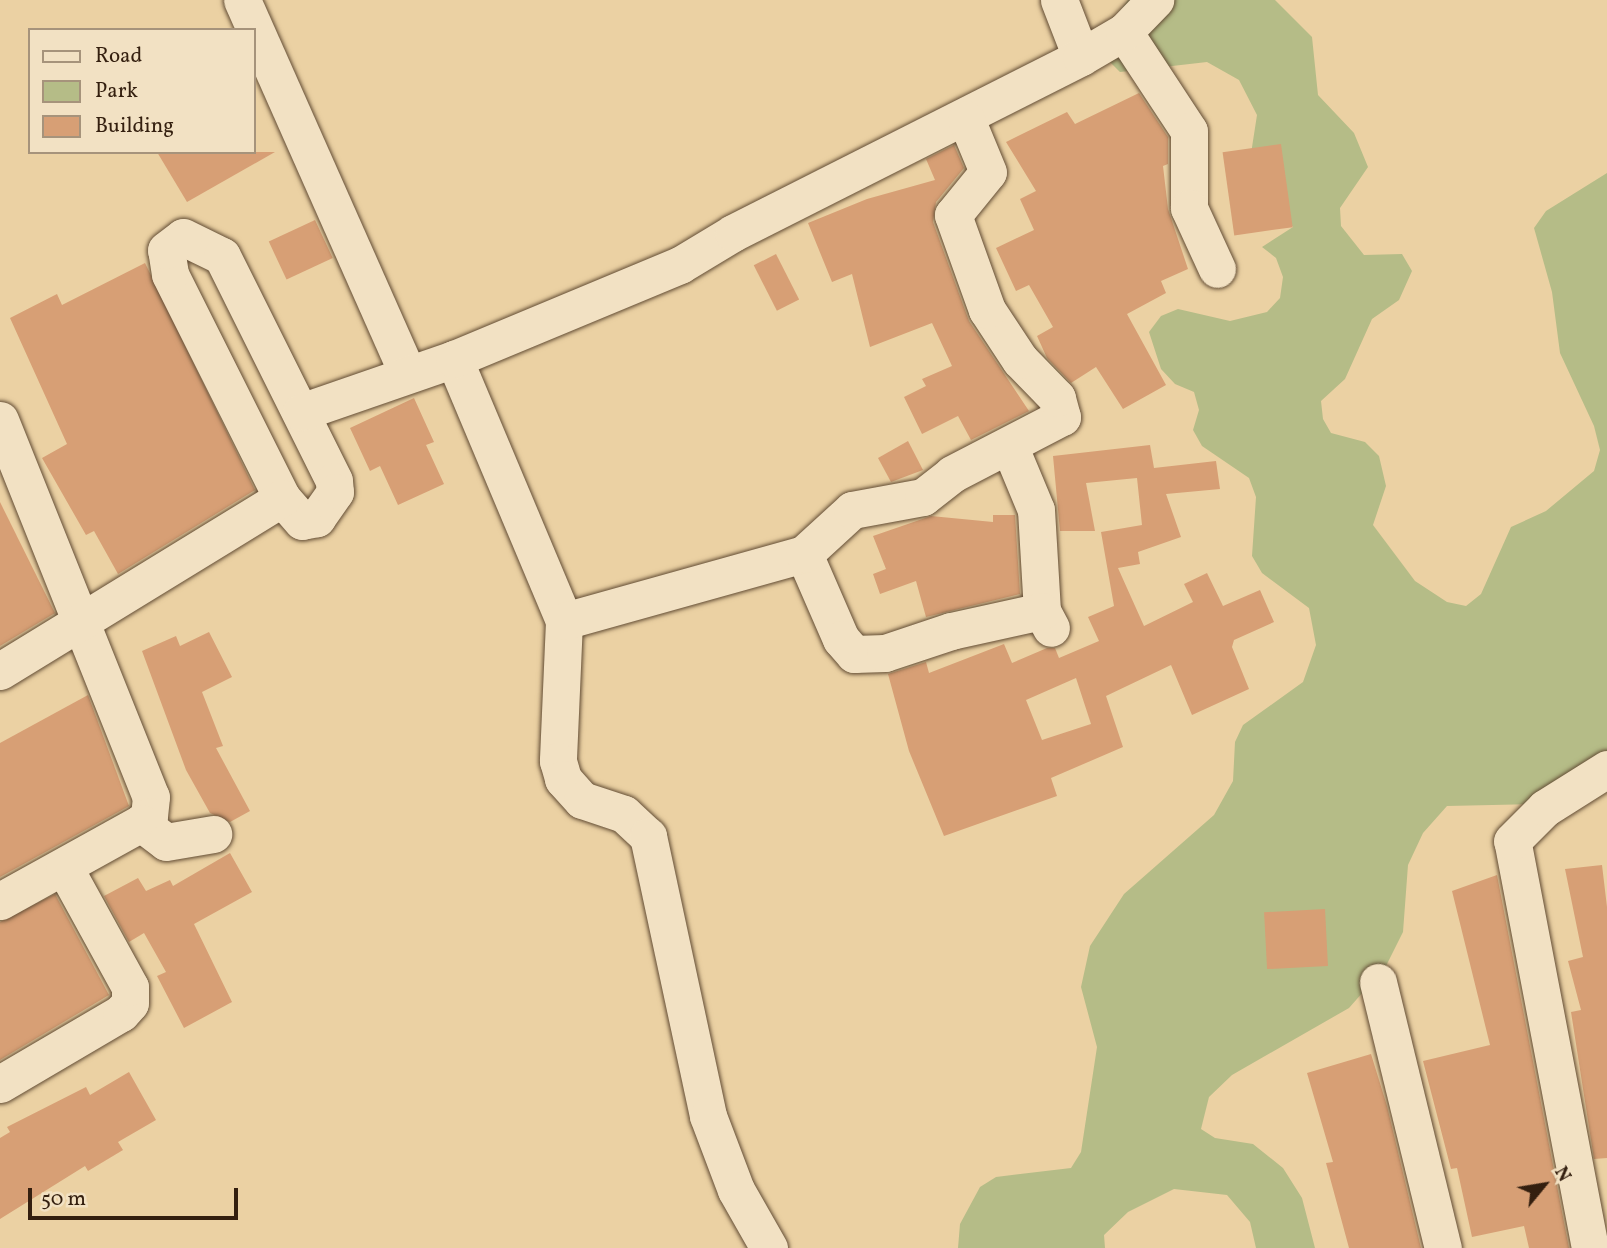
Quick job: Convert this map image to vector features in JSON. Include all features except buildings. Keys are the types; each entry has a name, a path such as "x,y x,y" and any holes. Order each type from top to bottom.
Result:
{"street":[{"path":"242,0 254,28"},
{"path":"1059,0 1081,57"},
{"path":"301,412 407,373 454,359 680,265 733,233 966,119 1081,57 1124,32 1155,0"},
{"path":"256,32 407,373"},
{"path":"1124,32 1189,131 1189,208 1217,269"},
{"path":"564,621 804,554 852,510 923,496 952,474 1060,420 1064,409 1004,339 970,264 954,209 984,184 988,172 966,119"},
{"path":"183,237 222,256 301,412 335,492 317,518 302,521 282,498 170,274 166,255 171,242 183,237"},
{"path":"454,359 564,621 558,761 563,779 582,800 624,814 648,835 708,1116 736,1190 769,1248"},
{"path":"0,420 85,622 151,797 149,816 141,823 0,901"},
{"path":"804,554 841,639 854,654 885,653 951,631 1047,619 1036,510 1009,445"},
{"path":"0,671 85,622 282,498"},
{"path":"1590,1248 1513,841 1545,807 1607,769"},
{"path":"141,823 166,842 213,834"},
{"path":"0,1084 121,1013 130,1003 130,987 64,867"},
{"path":"1378,982 1443,1248"}],"green space":[{"path":"1128,0 1275,0 1312,37 1318,95 1354,133 1368,167 1340,208 1341,226 1364,255 1402,254 1412,271 1399,300 1372,319 1345,379 1321,401 1323,419 1331,433 1365,442 1379,456 1386,486 1373,525 1415,581 1447,602 1466,606 1481,594 1511,527 1546,511 1594,471 1600,450 1594,426 1560,353 1552,292 1534,228 1546,211 1607,173 1607,757 1534,804 1447,806 1423,833 1408,865 1403,932 1386,966 1349,1008 1232,1075 1209,1097 1201,1129 1215,1138 1253,1144 1283,1168 1302,1198 1315,1248 1256,1248 1250,1222 1227,1195 1174,1189 1128,1212 1104,1235 1105,1248 958,1248 960,1224 980,1187 996,1177 1071,1168 1081,1152 1097,1047 1081,987 1090,946 1124,894 1214,815 1233,781 1235,742 1243,725 1303,682 1316,645 1309,608 1262,573 1252,556 1256,497 1249,478 1202,446 1193,430 1199,410 1194,392 1175,384 1161,369 1149,332 1161,316 1178,309 1230,321 1267,312 1280,298 1283,277 1276,258 1262,247 1293,227 1248,173 1257,115 1239,80 1207,62 1120,72 1107,59 1112,22"}]}
